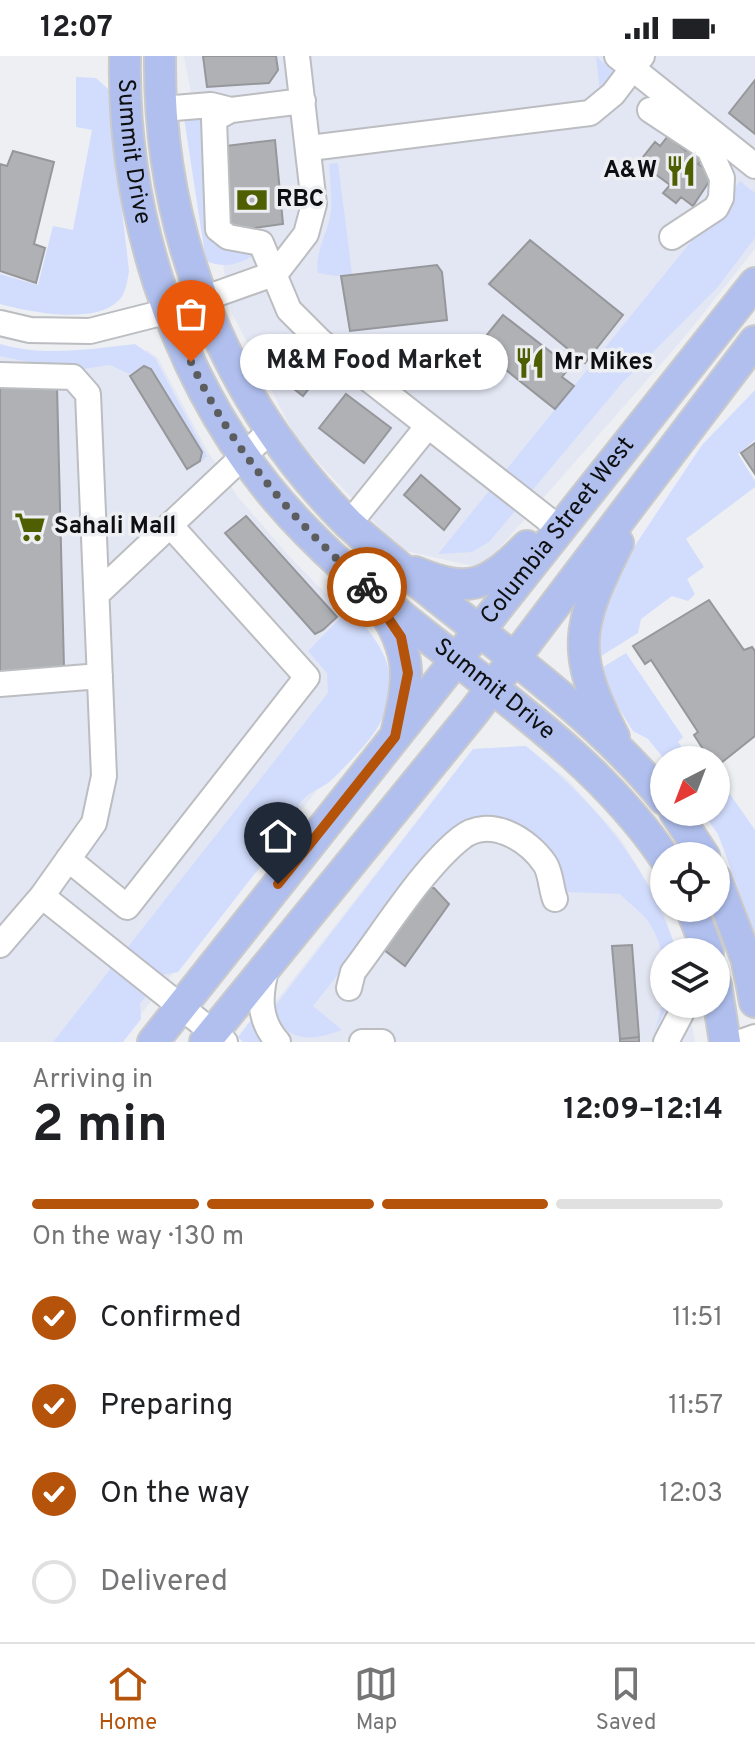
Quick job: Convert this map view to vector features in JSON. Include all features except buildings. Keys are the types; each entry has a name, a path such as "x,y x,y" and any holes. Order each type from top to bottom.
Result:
{"main road":[{"name":"Summit Drive","path":"125,56 136,192 169,311 202,386 243,456 295,518 371,591 456,660 505,676 622,753 650,784"},
{"name":"Summit Drive","path":"160,56 162,109 177,215 202,300 233,369 270,431 320,494 349,524 478,632 505,676 652,842"},
{"name":"Columbia Street West","path":"153,1042 755,283"},
{"name":"Columbia Street West","path":"215,1039 269,960 505,676 755,341"},
{"path":"505,676 521,619 668,418 691,365"},
{"path":"393,563 446,585 470,585 487,580 506,567 614,461"},
{"path":"622,753 599,708 583,663 583,629 594,593 655,471"},
{"path":"371,591 401,637 408,673 395,737"},
{"path":"730,914 751,966 755,1002"},
{"path":"721,1018 725,1042"}],"street":[{"path":"0,323 30,330 90,331 169,311 276,273 306,234 314,204 310,148 297,56"},
{"path":"310,148 590,113 613,94 630,60 755,166"},
{"path":"303,101 231,110 214,119 219,189 218,229 228,237 261,243 289,310 320,341 551,522"},
{"path":"162,109 211,105 231,110"},
{"path":"650,110 709,149 722,178 721,198 716,208 672,237"},
{"path":"707,402 755,364"},
{"path":"0,375 73,377 88,394 104,776 94,823 42,896 0,945"},
{"path":"349,524 427,427"},
{"path":"97,594 270,431"},
{"path":"68,859 127,907 307,677 170,525"},
{"path":"0,684 100,676"},
{"path":"349,988 353,972 463,836 493,827 504,830 539,857 548,868 552,892"},
{"path":"42,896 181,1006 215,1039"},
{"path":"269,960 262,986 262,1013 265,1028 278,1042"},
{"path":"666,1042 679,1018"},
{"path":"741,1042 755,1037"},
{"path":"364,1042 382,1042"}],"shaded area":[{"path":"184,56 755,56 755,249 682,340 482,568 401,550 297,440 232,313"},
{"path":"596,56 615,73 600,93"},
{"path":"76,77 96,78 108,89 129,271 124,291 118,301 107,308 78,315 44,313 0,304 0,274 38,285 53,226 73,230 92,130 76,127"},
{"path":"200,114 211,195 208,229 215,245 246,246 258,253 233,264 220,265 206,261 184,118"},
{"path":"338,163 352,274 336,276 318,273 317,265 331,210 329,164"},
{"path":"740,181 755,193 755,238 717,288 623,382 489,542 472,552 438,554"},
{"path":"0,344 50,351 135,344 155,358 207,456 202,462 202,451 152,368 144,366 129,374 110,365 70,371 0,356"},
{"path":"147,350 158,358 208,452 238,497 287,554 374,643 333,770 119,1042 0,1042 0,351 115,357"},
{"path":"755,390 755,440 738,454 755,481 755,487 686,539 704,567 687,579 695,594 688,601 672,596 641,619 638,633 598,658 594,639 610,591 630,553 702,445"},
{"path":"349,609 379,646 391,682 383,718 371,737 335,777 299,804 299,817 178,972 162,975 140,1004 141,1019 123,1042 53,1042 328,693 327,673 308,651"},
{"path":"626,653 683,737 678,742 681,746 654,746 633,731 598,675 603,667"},
{"path":"526,746 568,780 620,838 650,887 650,922 667,922 672,938 650,938 650,1018 691,1018 695,1042 244,1042 473,749"},
{"path":"526,746 575,790 635,863 650,889 650,922 666,922 672,938 657,938 641,913 620,894 567,892 546,853 495,822 459,822 313,1006 342,1030 309,1037 292,1034 278,1021 272,1010 473,749"},
{"path":"730,794 755,830 755,935 730,867 730,842 721,842 712,826 730,826"},
{"path":"254,1016 266,1042 243,1042 238,1037"}],"way so far":[{"path":"191,362 224,425 268,488 325,549 367,587"}],"place":[{"name":"A&W","path":"681,171"},
{"name":"RBC","path":"252,200"},
{"name":"M&M Food Market","path":"191,362"},
{"name":"Mr Mikes","path":"530,363"},
{"name":"Sahali Mall","path":"30,527"}],"route":[{"path":"278,884 395,737 408,673 401,637 367,587"}]}
